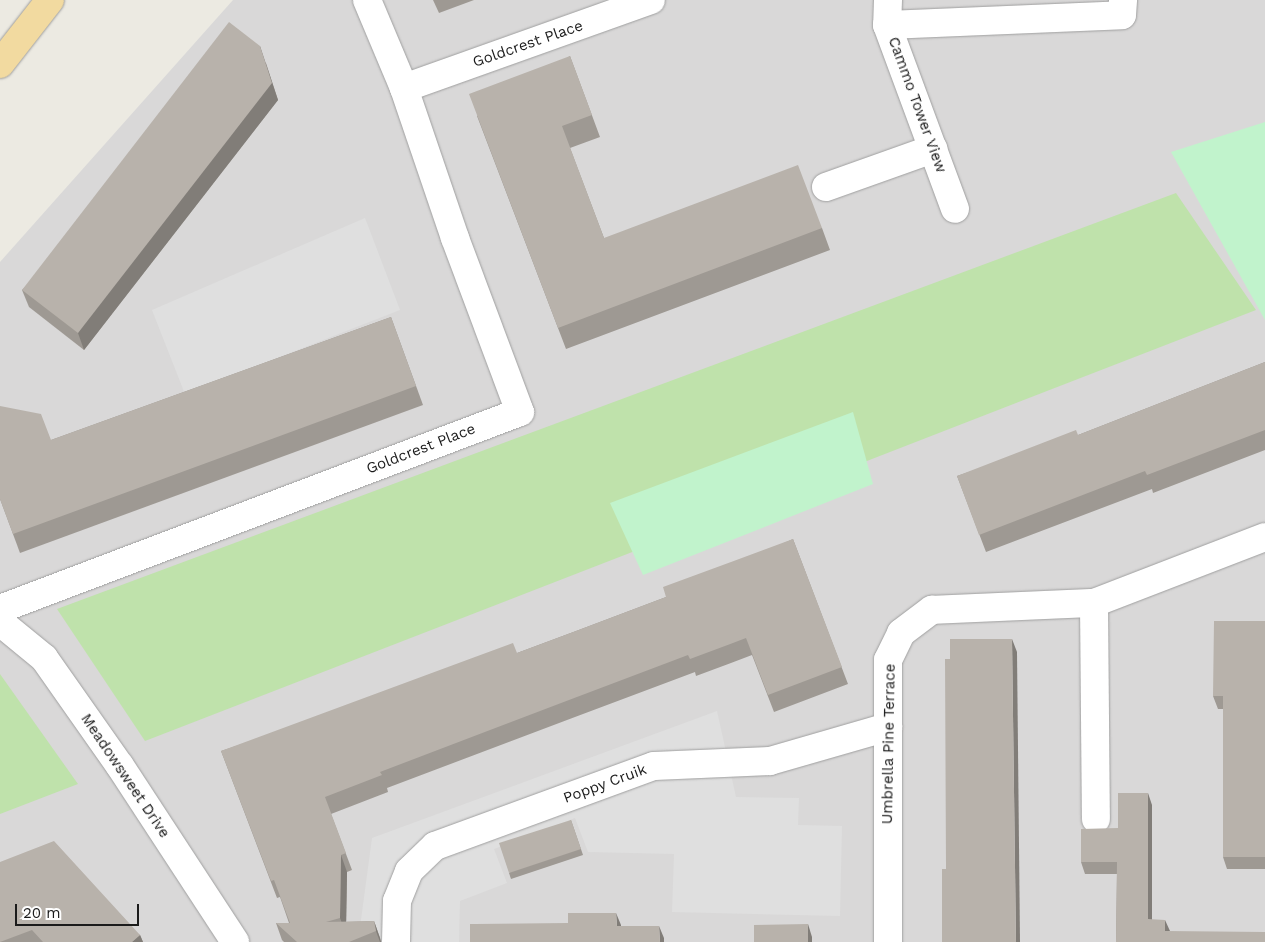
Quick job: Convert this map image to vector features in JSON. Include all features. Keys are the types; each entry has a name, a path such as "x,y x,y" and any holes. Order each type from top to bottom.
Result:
{"main road":[{"path":"0,64 50,0"}],"street":[{"name":"Goldcrest Place","path":"0,609 520,412 455,238 404,88 367,0"},
{"name":"Goldcrest Place","path":"404,88 652,0"},
{"path":"887,12 1122,15 1123,0"},
{"name":"Cammo Tower View","path":"887,12 955,209"},
{"path":"826,187 933,149"},
{"name":"Umbrella Pine Terrace","path":"888,942 888,660 901,633 932,610 1094,603 1265,538"},
{"path":"1094,603 1096,819"},
{"name":"Meadowsweet Drive","path":"0,622 44,658 120,766 234,942"},
{"name":"Poppy Cruik","path":"396,942 397,901 409,871 435,846 654,766 770,761 888,727"}],"shaded area":[{"path":"233,0 1265,0 1265,942 0,942 0,262"},
{"path":"365,218 400,310 185,394 152,310"},
{"path":"717,711 736,797 799,798 798,825 842,826 840,916 672,912 674,854 588,852 575,818 494,849 507,883 460,901 459,942 358,942 372,838"}],"green space":[{"path":"1265,122 1265,320 1171,152"},
{"path":"1176,193 1256,310 145,741 57,609"},
{"path":"853,412 873,484 643,575 610,503"},
{"path":"0,674 78,784 0,814"}],"building":[{"path":"229,22 260,46 272,83 78,333 22,290"},
{"path":"570,56 592,115 562,126 604,238 798,165 822,228 558,328 469,94"},
{"path":"391,317 416,386 13,534 0,499 0,406 41,414 51,440"},
{"path":"1265,362 1265,430 1147,475 1145,471 979,535 957,476 1076,430 1078,435"},
{"path":"793,539 842,667 768,695 746,638 690,659 688,655 380,772 382,775 325,797 346,853 341,855 340,918 326,922 374,921 376,931 349,942 297,942 276,923 290,923 274,880 271,881 221,751 513,643 517,653 666,597 663,587"},
{"path":"1214,621 1265,621 1265,857 1223,857 1223,696 1213,696"},
{"path":"950,639 1012,639 1016,942 942,942 942,869 946,869 945,659 950,659"},
{"path":"1118,793 1148,793 1148,919 1165,920 1165,931 1265,932 1265,942 1116,942 1117,862 1081,862 1081,829 1118,828"},
{"path":"571,820 581,849 509,873 499,843"},
{"path":"54,841 140,935 132,942 43,942 32,930 0,942 0,862"},
{"path":"568,913 616,913 617,926 659,926 660,942 470,942 470,924 568,923"},
{"path":"808,924 808,942 754,942 754,925"}]}
